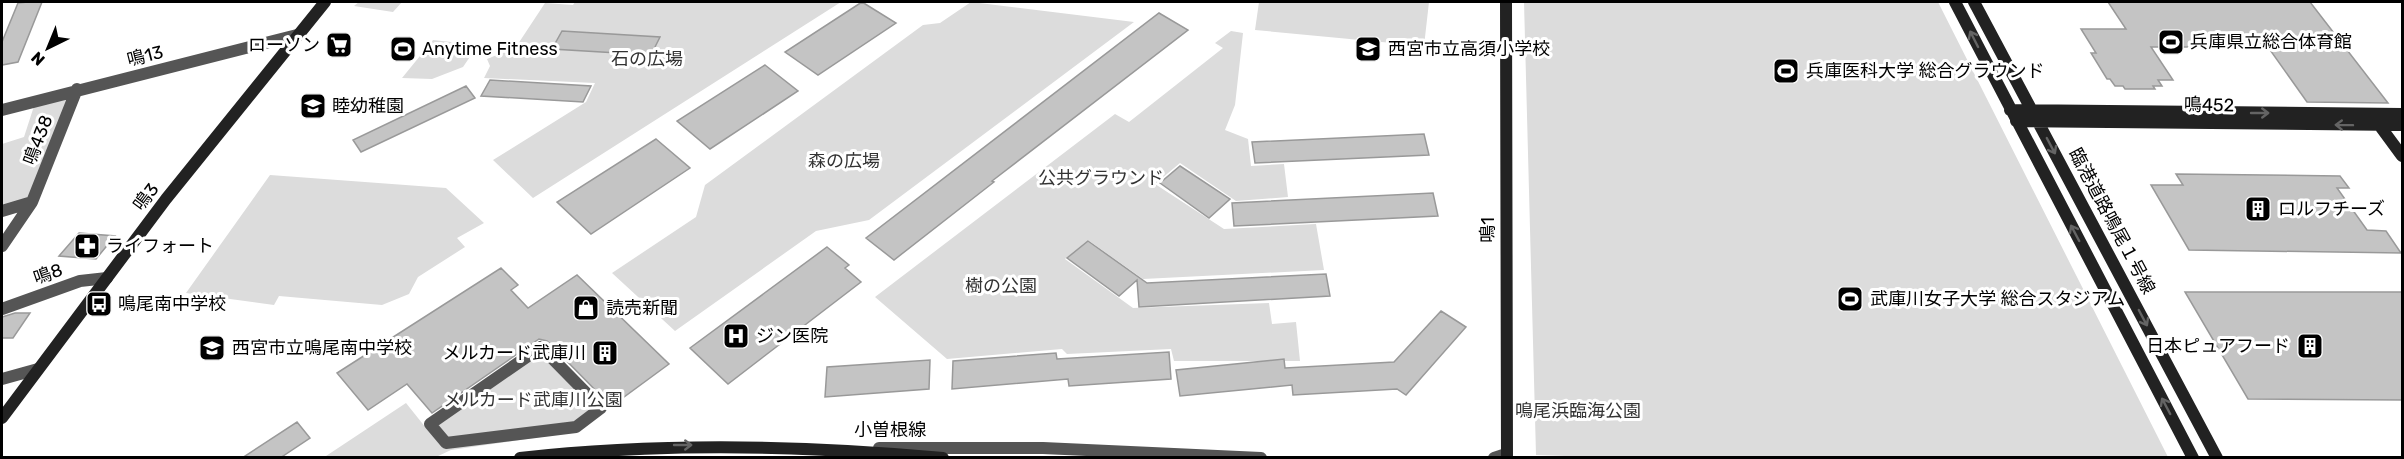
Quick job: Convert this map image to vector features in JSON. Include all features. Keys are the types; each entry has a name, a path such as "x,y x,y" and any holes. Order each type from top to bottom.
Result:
{"street":[{"name":"鳴3","path":"2,418 234,113 325,2"},
{"name":"鳴1","path":"1502,456 1506,2"},
{"path":"1954,2 2193,458"},
{"name":"臨港道路鳴尾１号線","path":"1974,2 2217,458"},
{"name":"鳴13","path":"2,110 77,89 297,35"},
{"name":"鳴438","path":"2,244 37,194 77,89"},
{"path":"2370,114 2403,156"},
{"name":"鳴452","path":"2013,116 2403,114"},
{"name":"鳴452","path":"2036,116 2403,125"},
{"path":"2,211 32,202"},
{"name":"鳴8","path":"2,309 80,281 107,278"},
{"path":"541,347 601,408 576,427 446,443 430,424 541,347"},
{"path":"2,379 38,369"},
{"name":"小曽根線","path":"520,458 649,445 1043,448 1261,458"},
{"path":"839,448 943,458"}],"green space":[{"path":"359,2 402,2 393,12 354,6"},
{"name":"石の広場","path":"575,2 841,2 533,198 493,160 586,102 595,83 484,78 490,66 487,59 516,47 545,3 573,5"},
{"name":"森の広場","path":"971,2 1134,22 869,220 816,231 675,331 612,273 696,217 705,185 923,25 940,23"},
{"path":"1259,2 1429,2 1424,46 1255,30"},
{"name":"武庫川女子大学 総合スタジアム","path":"1524,2 1938,2 2168,457 1623,458 1536,455"},
{"name":"樹の公園","path":"1231,31 1243,33 1235,105 1225,130 1248,139 1251,166 1284,164 1288,197 1236,201 1180,163 1155,184 1224,229 1316,224 1324,270 1143,279 1088,240 1065,259 1133,308 1269,303 1272,324 1296,322 1300,361 1174,361 1171,349 1067,354 1062,349 947,359 875,297 1115,114 1129,122 1223,48 1215,43"},
{"path":"433,40 478,45 463,67 432,79 402,78"},
{"path":"71,93 29,201 2,209 2,144 24,137 35,103"},
{"path":"270,175 446,188 484,223 457,238 465,247 418,277 409,294 382,305 279,296 274,305 186,293"},
{"name":"メルカード武庫川公園","path":"541,348 601,413 576,432 451,450 436,457 326,456 406,403 426,428"}],"building":[{"path":"42,2 18,62 2,65 2,42 18,3"},
{"path":"862,2 896,23 818,75 785,52"},
{"path":"2108,2 2310,2 2388,103 2307,102 2268,47 2151,47 2173,80 2158,80 2162,86 2153,86 2155,89 2125,89 2123,86 2115,86 2110,79 2107,79 2091,53 2096,53 2081,29 2126,29"},
{"path":"1159,13 1188,30 992,181 994,182 894,260 866,238"},
{"path":"562,31 660,37 651,55 552,49"},
{"path":"765,65 798,91 710,149 677,121"},
{"path":"490,80 591,86 583,102 481,96"},
{"path":"466,86 475,98 361,152 353,140"},
{"path":"1424,134 1429,155 1255,163 1252,142"},
{"path":"656,139 690,168 591,234 557,202"},
{"path":"1180,166 1230,199 1209,218 1160,183"},
{"name":"ロルフチーズ","path":"2176,174 2340,176 2349,188 2337,188 2367,230 2386,231 2401,253 2189,250 2151,185 2183,185"},
{"path":"1433,193 1438,216 1234,226 1232,203"},
{"name":"ライフォート","path":"79,233 115,236 96,259 59,256"},
{"path":"1088,241 1147,283 1326,274 1330,296 1139,307 1137,280 1119,296 1067,258"},
{"path":"827,247 849,265 845,268 861,282 728,384 690,348"},
{"path":"501,268 518,285 511,290 528,308 577,275 669,364 609,408 607,402 547,341 539,339 432,413 407,384 368,410 337,373"},
{"name":"日本ピュアフード","path":"2185,292 2403,292 2403,400 2248,399"},
{"path":"1441,311 1466,327 1406,395 1397,389 1293,395 1292,385 1180,396 1176,370 1284,359 1285,368 1394,362"},
{"path":"15,313 30,313 13,338 2,338 2,317"},
{"path":"1169,352 1171,379 1069,386 1068,379 952,389 953,361 1056,353 1057,359"},
{"path":"930,360 929,389 825,397 827,367"},
{"path":"297,422 310,438 280,458 242,458"}],"place":[{"name":"兵庫県立総合体育館","path":"2171,42"},
{"name":"ローソン","path":"339,45"},
{"name":"Anytime Fitness","path":"403,49"},
{"name":"西宮市立高須小学校","path":"1368,49"},
{"name":"兵庫医科大学 総合グラウンド","path":"1786,71"},
{"name":"睦幼稚園","path":"313,106"},
{"name":"ロルフチーズ","path":"2258,209"},
{"name":"ライフォート","path":"87,246"},
{"name":"武庫川女子大学 総合スタジアム","path":"1850,299"},
{"name":"鳴尾南中学校","path":"99,304"},
{"name":"読売新聞","path":"586,308"},
{"name":"ジン医院","path":"736,336"},
{"name":"日本ピュアフード","path":"2310,346"},
{"name":"西宮市立鳴尾南中学校","path":"212,348"},
{"name":"メルカード武庫川","path":"605,353"}],"park label":[{"name":"公共グラウンド","path":"1101,178"},
{"name":"鳴尾浜臨海公園","path":"1578,411"}]}
